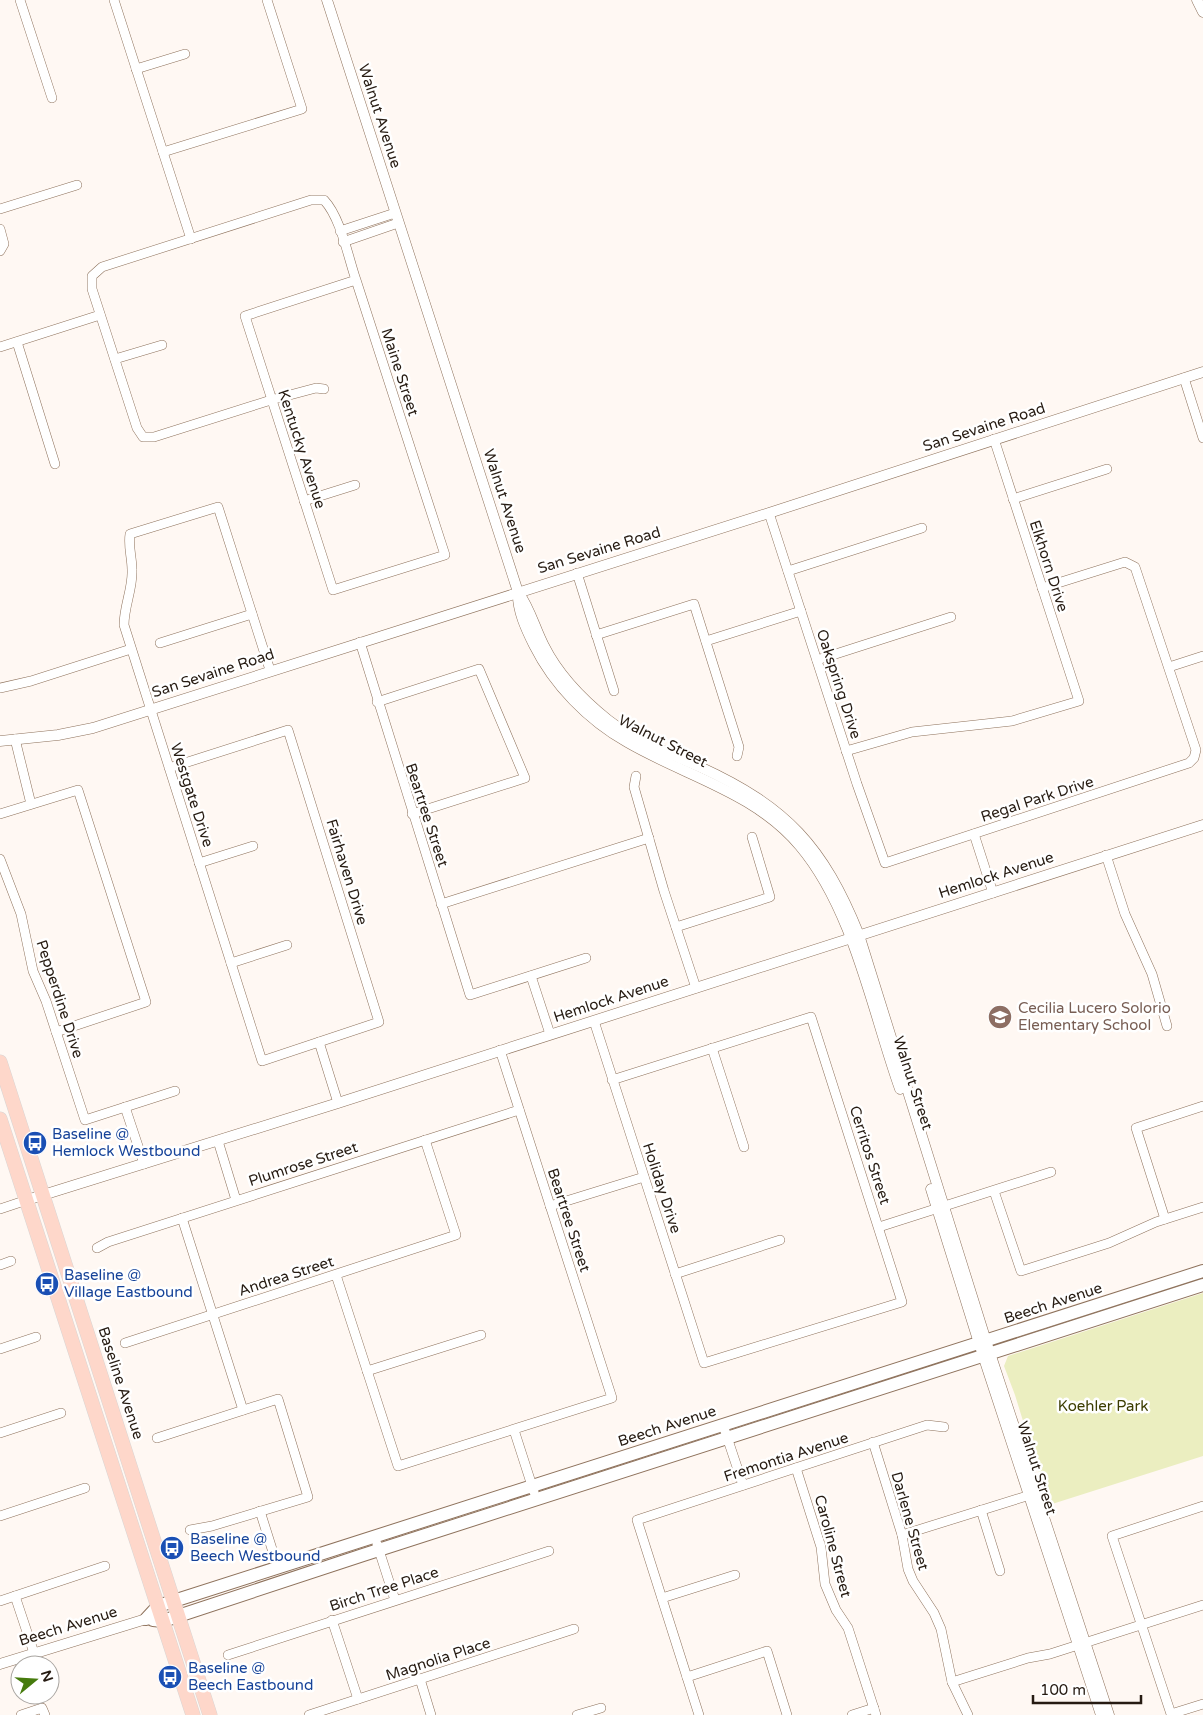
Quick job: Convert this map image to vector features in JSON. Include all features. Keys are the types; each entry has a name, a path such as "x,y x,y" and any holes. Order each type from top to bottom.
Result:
{"main road":[{"name":"Baseline Avenue","path":"0,1062 210,1715"},
{"path":"0,1119 193,1715"},
{"name":"Beech Avenue","path":"158,1606 375,1537 727,1437 1203,1271"},
{"name":"Beech Avenue","path":"146,1619 163,1621 379,1550 723,1425 1203,1285"},
{"path":"146,1619 158,1606"}],"street":[{"path":"20,0 52,98"},
{"path":"114,0 191,239 102,267 92,276 92,289 137,428 143,437 154,437 271,400 316,388 324,389"},
{"path":"163,152 302,108 267,0"},
{"name":"Walnut Avenue","path":"326,0 518,592 524,600 544,648 572,687 598,712 632,735 750,792 768,804 804,837 827,868 846,904 854,937"},
{"path":"1197,0 1203,12"},
{"path":"136,69 185,54"},
{"path":"0,209 77,185"},
{"name":"Maine Street","path":"191,239 311,200 324,200 331,207 445,555 334,590"},
{"path":"340,231 395,213"},
{"path":"343,242 398,223"},
{"path":"0,229 2,249"},
{"name":"Kentucky Avenue","path":"334,590 244,316 356,280"},
{"path":"0,347 100,315"},
{"path":"17,342 56,464"},
{"path":"115,359 162,345"},
{"name":"San Sevaine Road","path":"0,741 58,735 92,728 770,513 1203,372"},
{"path":"1184,378 1203,438"},
{"name":"Elkhorn Drive","path":"846,751 912,732 1012,721 1079,701 994,439"},
{"path":"1013,499 1107,469"},
{"path":"304,501 355,485"},
{"name":"Westgate Drive","path":"252,614 218,507 130,534 128,544 133,572 124,611 124,625 262,1061 319,1042"},
{"name":"Oakspring Drive","path":"770,513 846,751 885,864"},
{"path":"788,571 922,528"},
{"path":"1042,588 1124,562 1131,564 1138,570 1170,667 1203,656"},
{"path":"577,573 614,691"},
{"path":"596,634 694,604 739,747 737,756"},
{"path":"706,641 801,611"},
{"path":"160,643 252,614 270,670"},
{"path":"817,660 951,617"},
{"name":"Beartree Street","path":"360,642 377,702 470,995 531,976"},
{"path":"0,688 31,681 131,649"},
{"name":"Regal Park Drive","path":"885,864 1189,763 1194,758 1196,750 1170,667"},
{"path":"377,702 479,669 525,778 412,814"},
{"name":"Fairhaven Drive","path":"169,768 288,730 379,1022 319,1042"},
{"path":"15,739 31,804"},
{"path":"636,776 634,787 696,988"},
{"path":"0,814 78,790 146,1002 56,1032"},
{"name":"Hemlock Avenue","path":"27,1200 338,1103 1203,825"},
{"path":"974,834 993,893"},
{"path":"676,927 770,897 752,837"},
{"path":"441,904 649,838"},
{"path":"199,863 253,846"},
{"path":"1106,855 1126,914 1152,974 1166,1026"},
{"name":"Pepperdine Drive","path":"0,859 21,914 33,971 56,1032 85,1120 125,1107"},
{"name":"Walnut Street","path":"854,937 1030,1495 1109,1715"},
{"path":"231,963 287,945"},
{"path":"550,1034 531,976 586,958"},
{"name":"Cerritos Street","path":"704,1363 902,1302 811,1017 712,1048"},
{"name":"Holiday Drive","path":"594,1020 704,1363"},
{"path":"319,1042 338,1103"},
{"path":"612,1080 712,1048 744,1148"},
{"name":"Beartree Street","path":"500,1050 612,1398 514,1430"},
{"path":"144,1164 125,1107 175,1091"},
{"path":"1166,1219 1136,1128 1203,1106"},
{"name":"Plumrose Street","path":"97,1248 108,1242 236,1200 519,1110"},
{"name":"Andrea Street","path":"125,1343 456,1235 425,1140"},
{"path":"218,1141 236,1200"},
{"path":"879,1227 1051,1172"},
{"path":"550,1206 644,1177"},
{"path":"994,1190 1021,1271 1109,1243 1166,1219 1203,1207"},
{"path":"0,1209 27,1200"},
{"path":"182,1218 243,1410"},
{"path":"675,1274 780,1240"},
{"path":"0,1264 11,1261"},
{"path":"336,1274 398,1466 514,1430 534,1493"},
{"path":"368,1371 481,1335"},
{"path":"0,1349 36,1337"},
{"name":"Walnut Street","path":"984,1348 1082,1644 1101,1715"},
{"path":"158,1438 278,1399 308,1497 190,1530"},
{"path":"0,1433 61,1413"},
{"path":"723,1425 743,1485"},
{"name":"Fremontia Avenue","path":"662,1598 637,1520 926,1425 944,1427"},
{"name":"Darlene Street","path":"873,1442 902,1535 904,1557 913,1581 934,1613 940,1629 952,1682 968,1715"},
{"name":"Caroline Street","path":"796,1468 821,1547 825,1584 836,1610 848,1628 875,1712"},
{"path":"0,1516 85,1488"},
{"path":"902,1535 1030,1495"},
{"path":"1203,1506 1112,1536 1171,1714 1203,1704"},
{"path":"981,1510 1000,1570"},
{"path":"260,1511 278,1568"},
{"path":"375,1537 395,1600"},
{"name":"Birch Tree Place","path":"228,1655 549,1551"},
{"path":"0,1601 106,1566"},
{"path":"699,1715 662,1598 735,1575"},
{"path":"15,1596 34,1653"},
{"path":"952,1682 1082,1644 1203,1605"},
{"name":"Beech Avenue","path":"0,1664 146,1619"},
{"path":"332,1620 358,1699"},
{"name":"Magnolia Place","path":"309,1715 574,1629"},
{"path":"687,1677 767,1651 787,1715"},
{"path":"420,1679 432,1715"},
{"path":"577,1715 601,1708"},
{"path":"21,1715 44,1711"},
{"path":"852,1715 875,1712"}],"green space":[{"name":"Koehler Park","path":"1203,1293 1203,1456 1049,1505 1015,1395 1004,1366 1008,1356"}],"place":[{"name":"Cecilia Lucero Solorio Elementary School","path":"1000,1017"},
{"name":"Baseline @ Hemlock Westbound","path":"35,1143"},
{"name":"Baseline @ Village Eastbound","path":"47,1284"},
{"name":"Baseline @ Beech Westbound","path":"172,1548"},
{"name":"Baseline @ Beech Eastbound","path":"170,1677"}]}
